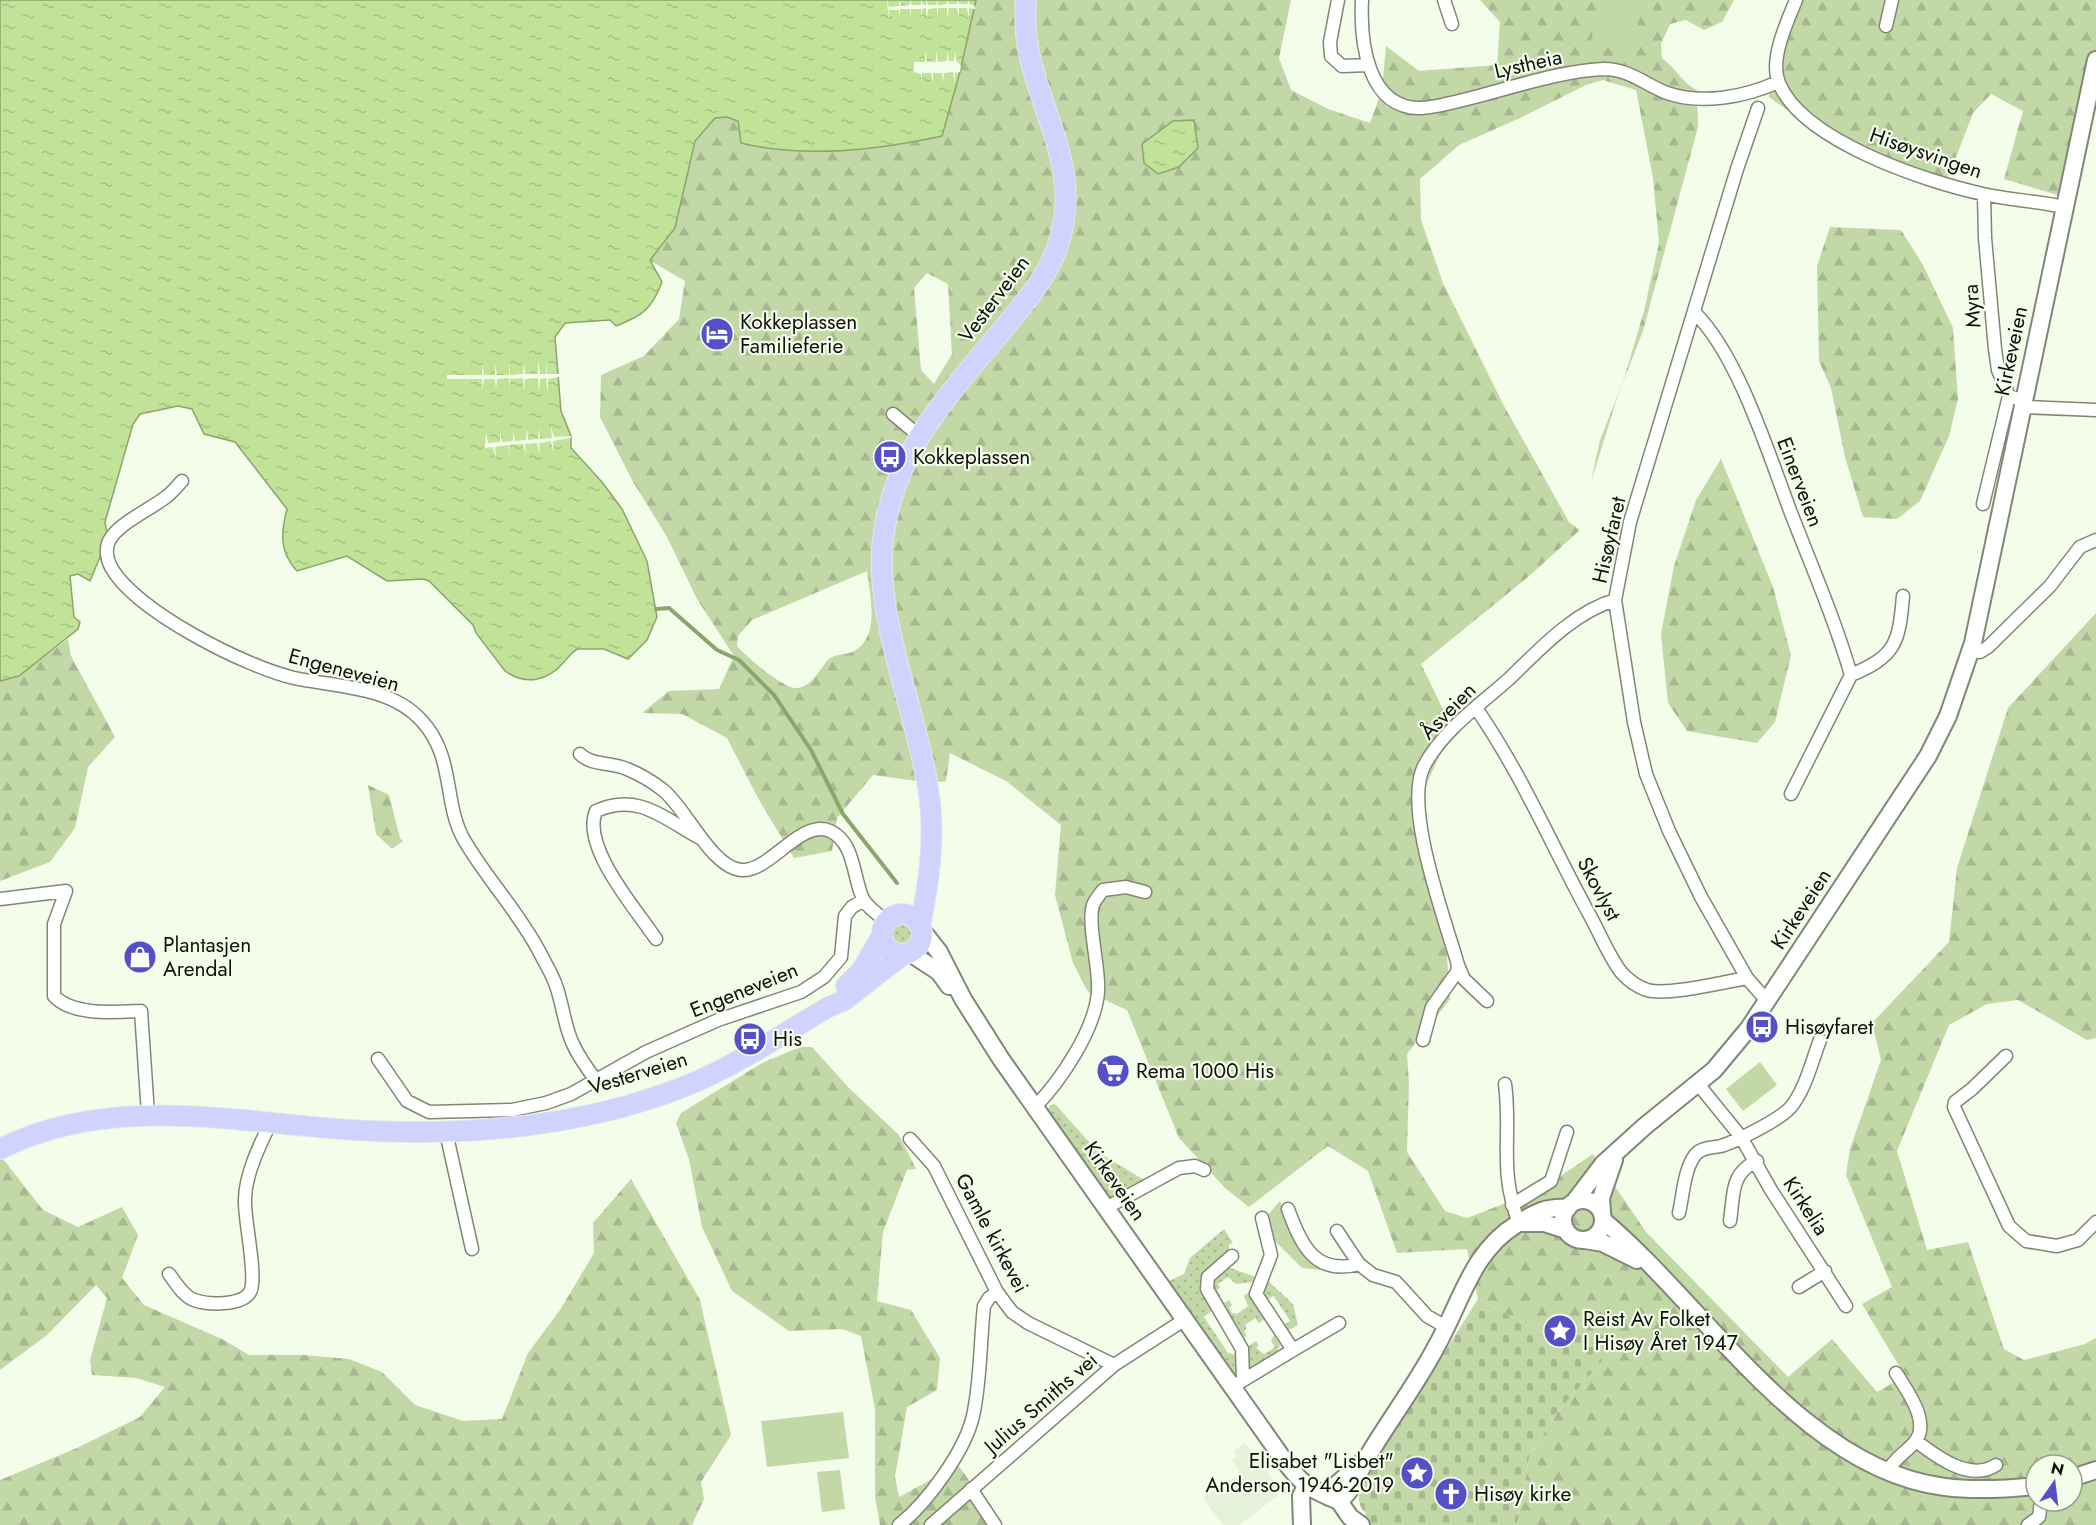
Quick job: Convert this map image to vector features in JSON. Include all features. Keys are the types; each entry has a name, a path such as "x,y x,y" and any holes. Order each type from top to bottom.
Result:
{"main road":[{"name":"Vesterveien","path":"921,928 929,882 927,872 932,829 929,791 887,616 882,565 883,540 894,484 918,435 1036,287 1057,246 1063,224 1065,183 1059,144 1033,76 1027,51 1026,0"},
{"name":"Kirkeveien","path":"1571,1205 1603,1164 1645,1126 1698,1084 1731,1051 1767,1001 1928,756 1948,716 1971,651 2019,401 2096,60"},
{"name":"Vesterveien","path":"826,1008 862,970 887,924 906,904 927,872"},
{"path":"906,915 921,928 918,946 906,954 886,948 887,924 906,915"},
{"name":"Kirkeveien","path":"921,928 939,952 963,999 1035,1107 1184,1320 1238,1383 1288,1465 1306,1486 1334,1499"},
{"name":"Vesterveien","path":"0,1149 47,1132 98,1119 148,1114 371,1131 446,1132 513,1127 562,1120 663,1094 736,1063 826,1008 844,1000 906,954"},
{"name":"Kirkeveien","path":"906,954 939,972 963,999"},
{"name":"Kirkeveien","path":"1603,1216 1601,1197 1616,1153"},
{"path":"1361,1525 1334,1499 1346,1496 1357,1481 1366,1458 1425,1367 1482,1254 1506,1230 1540,1209 1571,1205 1581,1200 1593,1203 1787,1405 1832,1442 1888,1471 1943,1487 1993,1489 2024,1487"},
{"path":"1566,1230 1563,1219 1571,1205"},
{"path":"1585,1240 1600,1232 1603,1216"},
{"path":"1519,1223 1544,1223 1566,1230 1574,1238 1603,1243 1626,1252 1665,1279"},
{"path":"1302,1525 1301,1496 1306,1486"}],"street":[{"path":"1338,0 1330,42 1331,56 1342,66 1369,65"},
{"name":"Lystheia","path":"1362,0 1361,26 1369,65 1380,91 1399,105 1422,108 1603,69 1634,75 1666,92 1687,98 1760,91 1778,82"},
{"path":"1444,0 1452,24"},
{"path":"1778,82 1777,56 1782,32 1796,0"},
{"path":"1886,26 1892,0"},
{"name":"Hisøysvingen","path":"1778,82 1789,99 1809,120 1857,151 1906,172 1984,195 2064,207"},
{"name":"Hisøyfaret","path":"1758,108 1737,169 1630,522 1615,600 1636,732 1646,774 1669,831 1701,897 1747,978 1767,1001"},
{"name":"Myra","path":"1984,195 1985,238 1998,370 2019,401"},
{"name":"Einerveien","path":"1695,313 1718,339 1761,434 1832,617 1851,675"},
{"path":"1983,504 2019,401 2096,410"},
{"path":"893,414 918,435"},
{"name":"Engeneveien","path":"182,481 169,496 119,530 109,540 106,553 110,566 123,584 151,608 190,633 252,663 292,677 352,688 390,699 421,720 436,742 448,772 462,836 538,949 555,984 572,1044 595,1079"},
{"path":"1971,651 1980,652 1988,647 2050,586 2080,547 2093,541"},
{"path":"1791,794 1851,675 1870,667 1887,655 1900,633 1903,596"},
{"name":"Åsveien","path":"1487,1001 1464,979 1458,965 1418,820 1419,790 1424,767 1447,734 1576,620 1599,605 1615,600"},
{"name":"Skovlyst","path":"1476,708 1500,742 1528,792 1577,892 1621,972 1634,984 1650,991 1697,987 1747,978"},
{"path":"580,754 594,762 626,768 664,790 706,842 729,866 740,870 751,870 804,835 818,829 830,831 847,847 864,900 887,924"},
{"path":"656,939 600,855 592,836 592,820 596,811 613,804 632,803 648,809 706,842"},
{"path":"1035,1107 1055,1086 1074,1054 1091,1019 1098,995 1093,906 1103,890 1126,887 1145,892"},
{"path":"0,899 66,891 54,924 54,996 61,1004 82,1008 141,1011 148,1114"},
{"name":"Engeneveien","path":"378,1059 407,1101 429,1112 512,1110 546,1103 572,1094 595,1079 718,1020 801,992 824,977 841,957 845,916 852,907 864,900"},
{"path":"1423,1040 1432,1007 1457,972 1458,965"},
{"path":"1679,1213 1689,1167 1696,1154 1702,1149 1721,1146 1741,1137 1788,1110 1795,1101 1820,1040"},
{"path":"2006,1056 1979,1083 1955,1102 1954,1107 2009,1226 2026,1241 2057,1246 2078,1240 2096,1222"},
{"path":"1505,1084 1508,1107 1505,1155 1508,1189 1519,1223"},
{"name":"Kirkelia","path":"1698,1084 1741,1137 1757,1161 1771,1190 1846,1306"},
{"path":"169,1274 184,1293 194,1300 238,1302 249,1293 252,1285 245,1197 253,1167 271,1122"},
{"path":"446,1132 472,1249"},
{"path":"1512,1205 1551,1181 1567,1132"},
{"name":"Gamle kirkevei","path":"910,1139 934,1166 997,1292 1012,1312 1028,1323 1114,1365"},
{"path":"1730,1221 1737,1174 1745,1166 1757,1161"},
{"path":"1106,1208 1179,1168 1195,1166 1204,1170"},
{"path":"1288,1209 1299,1238 1319,1262 1334,1268 1359,1264"},
{"path":"1262,1218 1271,1255 1257,1294 1293,1350"},
{"path":"1337,1231 1359,1264 1373,1275 1396,1282 1427,1316 1446,1327"},
{"path":"1232,1256 1208,1277 1207,1290 1242,1349 1238,1383"},
{"path":"1799,1287 1825,1271"},
{"path":"899,1525 935,1485 969,1428 977,1381 984,1306 997,1292"},
{"name":"Julius Smiths vei","path":"931,1525 1114,1365 1184,1320"},
{"path":"1238,1383 1339,1323"},
{"path":"1888,1471 1916,1441 1917,1409 1896,1373"},
{"path":"1916,1441 1941,1460 1961,1468 1983,1471 1996,1465"},
{"path":"971,1489 995,1525"},
{"path":"2028,1525 2040,1517 2040,1513"}],"shaded area":[{"path":"1245,1443 1266,1472 1268,1471 1278,1495 1240,1525 1223,1525 1203,1498 1238,1475 1239,1470 1232,1460 1237,1457 1233,1451"}],"green space":[{"path":"976,0 1291,0 1279,58 1291,90 1328,109 1370,123 1382,90 1386,46 1419,71 1497,65 1500,22 1480,0 1734,0 1722,22 1704,30 1686,20 1670,24 1661,44 1662,58 1687,84 1697,90 1698,127 1643,331 1618,395 1591,482 1600,440 1624,379 1644,311 1659,243 1653,178 1636,90 1603,80 1586,85 1459,145 1420,179 1421,220 1443,283 1503,404 1569,522 1580,530 1528,577 1421,664 1452,728 1422,794 1429,863 1445,930 1450,999 1407,1054 1409,1082 1407,1152 1445,1211 1467,1218 1540,1190 1593,1154 1646,1232 1788,1377 1832,1339 1877,1392 1905,1376 1862,1304 1892,1287 1846,1175 1850,1149 1881,1060 1872,1023 1949,942 1957,868 2008,708 2096,613 2096,1038 2087,1040 2018,1000 1987,1004 1949,1025 1897,1151 1927,1250 1968,1242 2004,1349 2024,1360 2085,1344 2096,1338 2096,1525 1517,1525 1529,1457 1555,1415 1601,1362 1599,1311 1576,1327 1543,1333 1478,1299 1467,1249 1397,1253 1368,1171 1328,1146 1249,1207 1225,1188 1179,1138 1127,1010 1088,992 1073,963 1055,895 1061,825 1006,781 950,753 946,781 931,783 873,775 837,818 832,851 794,858 759,800 727,738 682,714 642,713 669,691 719,689 734,656 697,599 667,537 632,480 600,417 601,375 644,356 679,319 685,281 649,260 675,228 695,141 715,118 727,117 738,121 741,143 842,148 890,145 942,136 960,72","holes":["927,273 948,284 952,354 934,384 921,370 914,288","867,571 872,616 867,637 861,646 852,652 829,659 806,685 797,688 784,684 756,664 737,646 738,636 752,620"]},
{"path":"1600,0 1643,0 1632,51 1591,42"},
{"path":"1791,0 2096,0 2096,61 2064,197 2004,179 2023,111 1991,94 1973,113 1948,178 1888,170 1827,139 1769,97 1779,34"},
{"path":"1830,227 1901,230 1923,265 1953,328 1958,399 1949,436 1920,501 1897,519 1863,517 1845,457 1831,388 1819,361 1817,266"},
{"path":"1721,459 1773,587 1791,655 1775,722 1757,743 1687,731 1668,703 1661,634 1674,566 1696,500"},
{"path":"68,639 71,656 115,737 88,767 75,828 50,862 0,881 0,681 19,676"},
{"path":"368,785 389,795 400,838 403,841 392,849 376,834"},
{"path":"901,924 909,927 912,935 909,943 901,946 893,943 890,935 893,927"},
{"path":"800,1047 812,1047 849,1088 899,1135 916,1169 907,1170 883,1232 877,1301 911,1310 940,1358 937,1390 907,1407 895,1477 899,1497 958,1465 1001,1525 880,1525 875,1497 875,1409 861,1336 842,1329 789,1331 732,1291 702,1227 689,1159 676,1123 681,1113 762,1063"},
{"path":"1760,1062 1777,1085 1743,1111 1726,1089"},
{"path":"1055,1104 1098,1152 1149,1183 1111,1204 1047,1111 1050,1105"},
{"path":"0,1155 43,1210 78,1227 122,1207 138,1235 122,1278 144,1305 224,1340 249,1355 303,1355 349,1359 382,1372 415,1405 463,1421 502,1419 528,1353 560,1310 594,1253 593,1223 631,1179 700,1300 731,1435 701,1482 704,1499 692,1525 0,1525 0,1480 77,1448 140,1417 165,1387 136,1378 92,1375 90,1360 107,1298 96,1285 47,1335 0,1370"},
{"path":"1280,1201 1293,1232 1323,1270 1302,1268 1274,1240 1267,1216"},
{"path":"1224,1229 1233,1243 1229,1244 1229,1254 1208,1272 1213,1310 1204,1317 1228,1353 1236,1355 1239,1367 1235,1374 1197,1322 1192,1321 1166,1282 1184,1274 1190,1258"},
{"path":"1225,1266 1258,1278 1255,1282 1236,1284 1228,1277 1218,1284 1220,1288 1217,1290 1221,1296 1214,1297 1210,1290 1214,1275"},
{"path":"1267,1280 1293,1304 1298,1325 1287,1331 1283,1326 1290,1321 1274,1296 1266,1300 1264,1297"},
{"path":"1249,1292 1266,1318 1259,1323 1255,1318 1245,1325 1247,1328 1244,1331 1247,1336 1240,1340 1219,1306 1229,1300 1232,1305 1229,1308 1232,1313 1237,1314 1248,1306 1244,1296"},
{"path":"1478,1299 1543,1333 1576,1327 1599,1311 1613,1321 1601,1362 1555,1415 1529,1457 1517,1525 1370,1525 1362,1520 1366,1513 1359,1500 1361,1485"},
{"path":"1274,1335 1280,1345 1275,1357 1251,1370 1248,1367 1246,1348 1256,1341 1259,1346 1256,1348 1264,1354 1275,1347 1271,1341"},
{"path":"843,1412 849,1458 767,1467 761,1421"},
{"path":"840,1470 845,1509 822,1512 817,1472"}],"water":[{"path":"0,0 976,0 960,72 942,136 867,149 790,151 741,143 738,121 727,117 715,118 695,141 675,228 650,260 662,282 650,305 633,319 616,326 610,320 565,323 555,337 561,411 571,436 571,448 602,482 622,509 647,561 657,617 647,640 628,659 604,649 578,649 551,674 536,679 521,679 505,671 476,633 473,625 429,581 423,579 387,581 347,556 297,571 284,549 283,534 287,509 235,442 204,434 192,409 178,406 140,414 133,424 105,522 108,538 90,581 78,574 70,576 74,617 80,622 78,629 19,676 0,681"},
{"path":"1194,120 1198,148 1179,167 1158,174 1144,163 1142,144 1173,121"}],"pier":[{"path":"887,0 889,7 899,6 899,0 901,6 910,5 910,0 912,5 921,5 921,0 923,5 926,5 926,0 928,5 936,5 937,0 938,5 947,4 947,0 949,4 957,4 957,0 959,4 967,4 969,0 969,4 975,6 975,9 969,8 969,19 967,8 959,8 959,19 957,8 949,8 947,19 947,8 938,8 937,19 937,8 928,9 927,19 926,8 922,9 921,20 921,9 911,9 910,20 910,9 900,9 899,20 899,10 889,10 889,21"},
{"path":"925,51 927,62 936,62 936,51 938,62 947,61 947,51 949,61 954,61 955,51 956,61 961,66 960,72 955,73 955,83 953,72 944,73 943,83 942,73 933,73 933,84 931,73 922,73 921,84 921,74 914,72 914,62 925,62"},
{"path":"538,360 540,374 546,374 547,360 547,374 559,374 559,377 548,379 548,393 546,378 540,379 539,393 538,378 525,379 524,391 523,378 510,379 510,391 509,378 497,379 496,390 495,379 484,379 482,390 482,379 447,379 447,375 482,375 482,364 484,375 495,375 495,364 497,375 509,375 509,363 510,375 523,374 524,363 525,374 538,374"},
{"path":"551,427 554,437 571,436 571,438 553,441 554,454 551,441 539,443 540,455 537,443 525,444 526,456 523,444 509,445 510,458 508,445 495,447 496,459 493,447 485,448 486,433 488,443 500,442 500,432 502,442 513,441 513,431 515,441 526,440 527,429 528,440 538,439 539,428 540,439 552,438"}],"waterway":[{"path":"656,609 669,608 717,650 739,660 774,695 811,750 843,814 897,883"}],"place":[{"name":"Kokkeplassen Familieferie","path":"717,334"},
{"name":"Kokkeplassen","path":"890,457"},
{"name":"Plantasjen Arendal","path":"140,957"},
{"name":"Hisøyfaret","path":"1762,1027"},
{"name":"His","path":"750,1039"},
{"name":"Rema 1000 His","path":"1113,1071"},
{"name":"Reist Av Folket I Hisøy Året 1947","path":"1560,1331"},
{"name":"Elisabet \"Lisbet\" Anderson 1946-2019","path":"1417,1473"},
{"name":"Hisøy kirke","path":"1451,1494"}]}
